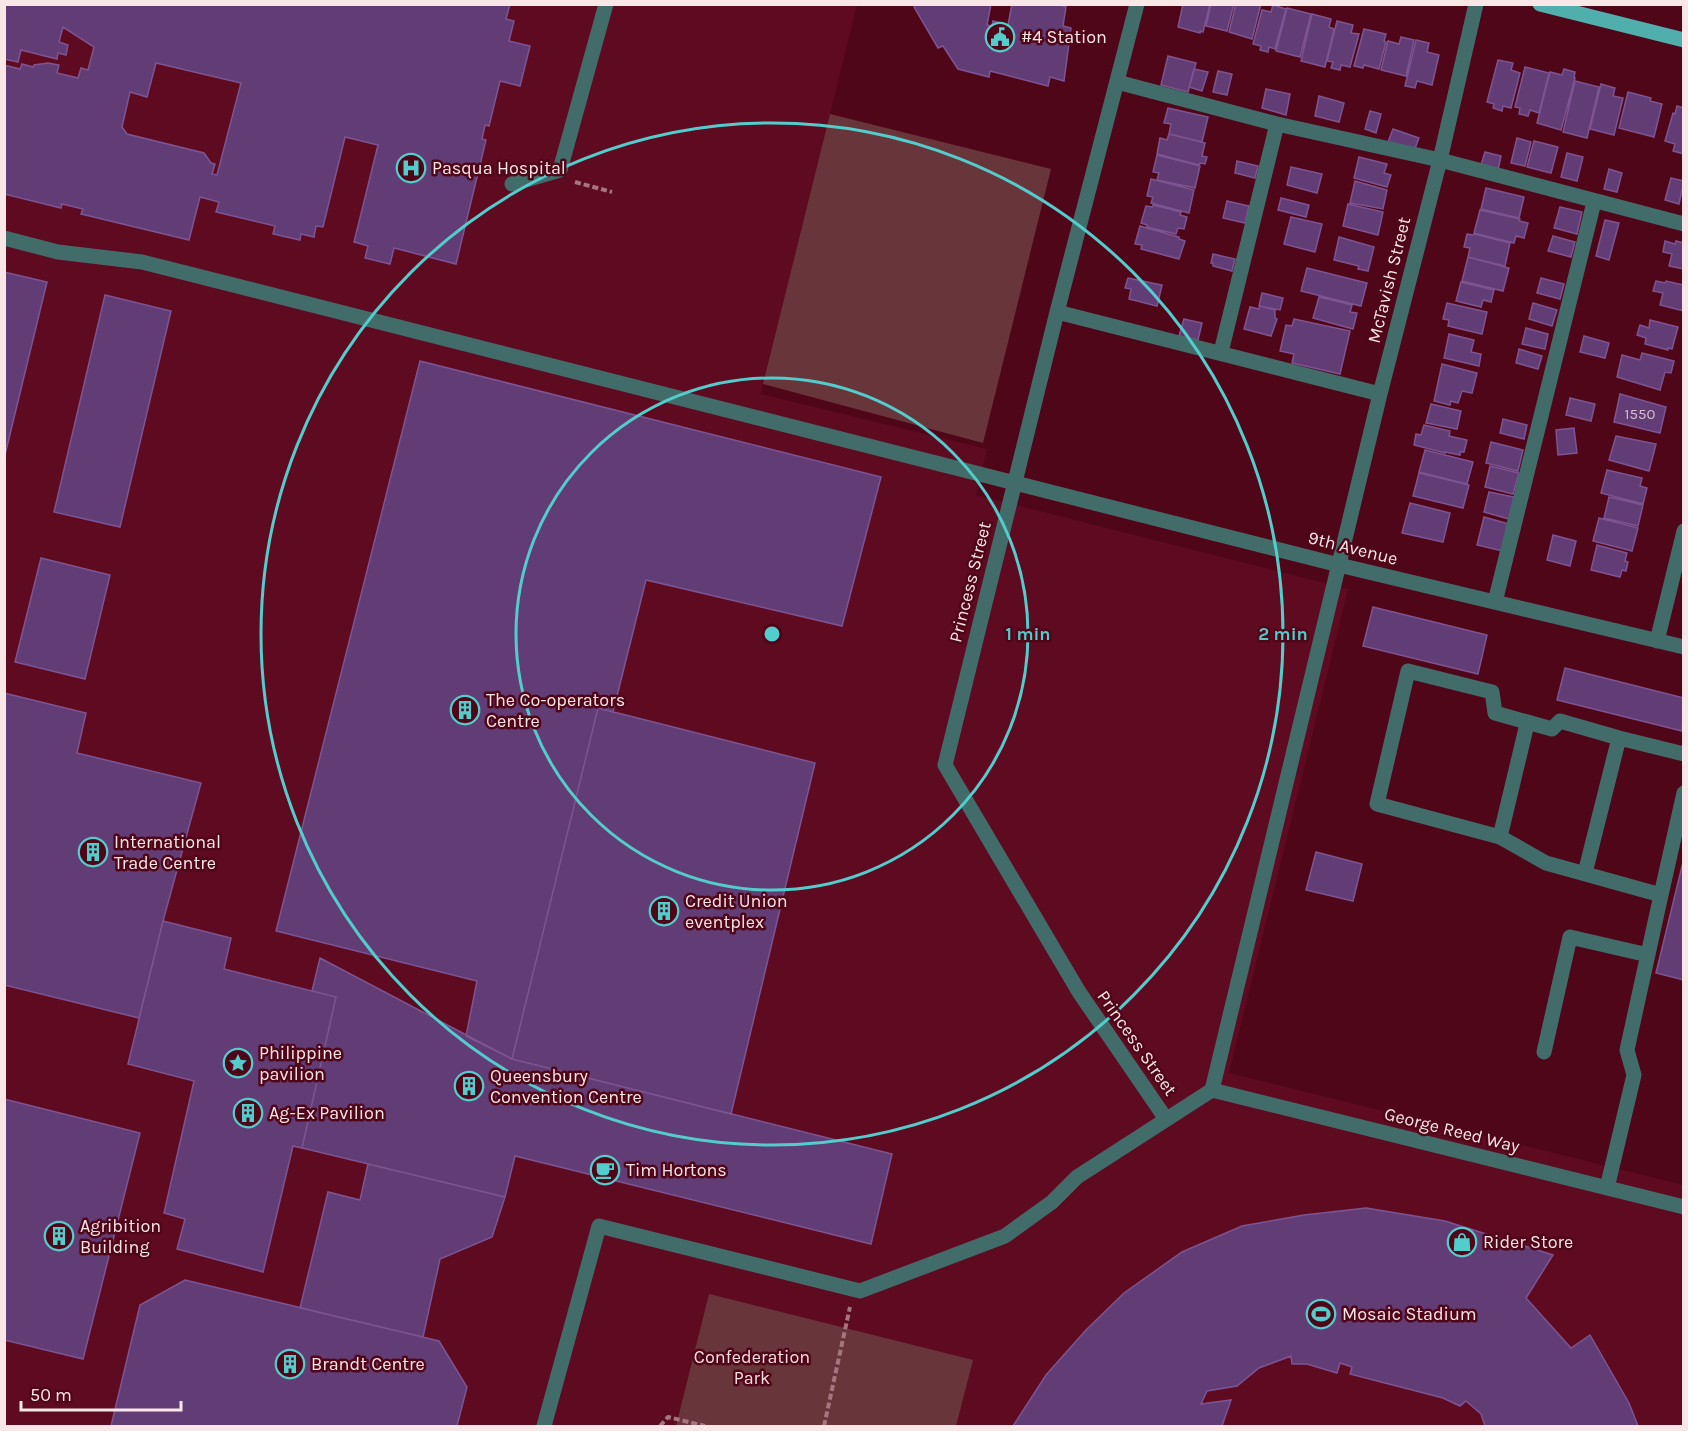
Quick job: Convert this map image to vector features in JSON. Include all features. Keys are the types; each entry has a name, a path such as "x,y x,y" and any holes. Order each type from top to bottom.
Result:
{"main road":[{"path":"1540,4 1683,40"}],"street":[{"path":"512,184 560,170 606,4"},
{"name":"Princess Street","path":"1137,4 1056,312 945,765 1083,999 1166,1119"},
{"name":"McTavish Street","path":"1212,1090 1380,394 1440,160 1476,4"},
{"path":"1117,82 1277,124 1440,160 1683,224"},
{"path":"1221,352 1277,124"},
{"path":"1495,602 1594,201"},
{"name":"9th Avenue","path":"4,238 58,252 142,262 1339,565 1683,647"},
{"path":"1056,312 1380,394"},
{"path":"1657,641 1683,531"},
{"path":"1661,895 1546,863 1500,837 1377,804 1408,671 1492,692 1495,713 1527,724 1552,729 1560,721 1683,754"},
{"path":"1500,837 1527,724"},
{"path":"1584,873 1619,738"},
{"path":"1607,1188 1634,1075 1627,1050 1683,793"},
{"path":"1544,1052 1570,937 1648,955"},
{"path":"544,1426 599,1226 860,1291 1005,1236 1052,1202 1077,1177 1212,1090"},
{"name":"George Reed Way","path":"1212,1090 1683,1207"}],"path":[{"path":"575,182 612,192"},
{"path":"824,1426 854,1289"},
{"path":"660,1426 668,1418 705,1426"}],"shaded area":[{"path":"5,5 857,5 761,394 987,449 976,495 1348,589 1229,1073 1683,1185 1683,1426 5,1426"}],"green space":[{"path":"830,114 1051,169 983,443 763,384"},
{"name":"Confederation Park","path":"709,1294 973,1360 956,1426 676,1426"}],"building":[{"name":"Pasqua Hospital","path":"4,4 510,4 506,19 514,21 509,41 530,46 520,86 500,81 489,126 485,125 482,139 486,140 456,264 394,248 390,264 365,258 368,246 354,242 378,145 345,137 323,227 316,226 314,237 301,234 300,240 273,234 275,226 216,212 219,202 200,197 189,240 81,214 83,209 62,204 61,208 4,194 4,65 20,69 22,64 33,67 48,63 59,65 57,73 78,78 81,68 88,70 94,47 63,27 59,42 68,45 66,55 58,53 57,59 21,50 18,62 4,59","holes":["156,63 241,83 217,175 212,174 215,164 211,163 204,153 127,134 122,127 130,92 147,97"]},
{"name":"#4 Station","path":"918,4 991,4 987,25 992,26 993,21 1008,25 1012,4 1058,4 1066,7 1063,26 1071,28 1064,81 1050,77 1048,86 990,71 989,77 958,69 943,46 938,48 914,7"},
{"path":"1183,4 1210,4 1203,32 1178,27"},
{"path":"1211,4 1234,4 1227,31 1206,26"},
{"path":"1236,4 1261,4 1252,39 1229,32"},
{"path":"1273,5 1286,9 1275,49 1269,47 1268,52 1260,50 1261,46 1253,44 1262,10 1271,12"},
{"path":"1287,8 1311,14 1300,57 1276,51"},
{"path":"1312,14 1331,19 1329,27 1334,29 1325,67 1301,61"},
{"path":"1337,21 1353,25 1351,33 1359,34 1350,67 1341,65 1340,70 1331,68 1333,62 1327,61"},
{"path":"1364,29 1386,34 1379,69 1364,65 1363,68 1354,66"},
{"path":"1401,37 1414,40 1406,76 1381,70 1388,41 1399,44"},
{"path":"1416,40 1429,43 1427,52 1439,55 1432,85 1417,81 1415,88 1405,86"},
{"path":"1168,56 1196,63 1188,92 1161,85"},
{"path":"1498,60 1513,63 1511,70 1520,73 1511,108 1503,106 1502,111 1493,108 1494,104 1487,102"},
{"path":"1525,67 1549,73 1539,113 1530,110 1528,116 1519,114 1520,108 1515,107"},
{"path":"1194,69 1208,72 1202,91 1189,87"},
{"path":"1564,69 1575,72 1575,78 1561,130 1537,123 1550,72 1562,75"},
{"path":"1218,71 1232,74 1227,95 1213,92"},
{"path":"1575,81 1599,87 1587,138 1563,132"},
{"path":"1601,84 1615,88 1613,96 1623,98 1614,135 1590,129"},
{"path":"1266,89 1290,94 1286,115 1262,108"},
{"path":"1628,92 1651,98 1650,101 1662,104 1654,137 1619,128"},
{"path":"1319,96 1344,103 1339,122 1315,116"},
{"path":"1677,106 1684,108 1684,154 1673,151 1675,144 1665,141"},
{"path":"1168,108 1208,117 1202,142 1169,134 1171,124 1164,123"},
{"path":"1370,111 1381,114 1376,133 1365,129"},
{"path":"1393,129 1419,138 1414,151 1388,142"},
{"path":"1169,134 1205,143 1202,156 1207,157 1205,164 1200,163 1199,165 1157,154 1160,138 1167,140"},
{"path":"1517,138 1531,142 1525,166 1511,163"},
{"path":"1534,141 1558,147 1551,173 1527,167"},
{"path":"1485,152 1501,156 1498,170 1481,165"},
{"path":"1567,153 1583,157 1577,181 1561,177"},
{"path":"1157,155 1200,166 1195,188 1157,180 1159,173 1153,172"},
{"path":"1359,157 1387,164 1384,173 1391,175 1387,187 1354,178"},
{"path":"1237,161 1258,166 1255,178 1235,173"},
{"path":"1291,167 1322,174 1317,193 1287,185"},
{"path":"1609,169 1622,173 1617,192 1604,189"},
{"path":"1671,178 1684,181 1679,204 1665,200"},
{"path":"1151,179 1194,190 1189,213 1151,203 1153,197 1147,196"},
{"path":"1355,181 1387,190 1383,209 1350,203"},
{"path":"1486,188 1524,197 1519,218 1481,209"},
{"path":"1281,198 1309,205 1306,217 1278,210"},
{"path":"1227,201 1249,206 1245,223 1223,218"},
{"path":"1348,204 1383,212 1378,235 1343,226"},
{"path":"1153,205 1181,212 1180,215 1187,217 1184,229 1178,228 1176,234 1147,227 1141,223 1146,206 1152,207"},
{"path":"1560,207 1582,212 1577,234 1554,228"},
{"path":"1480,210 1528,223 1524,238 1516,236 1514,243 1474,233"},
{"path":"1291,217 1322,224 1315,252 1284,244"},
{"path":"1605,220 1619,223 1609,260 1596,256"},
{"path":"1140,226 1179,237 1185,241 1179,259 1141,249 1142,245 1135,244"},
{"path":"1467,234 1510,243 1505,266 1468,257 1470,248 1464,247"},
{"path":"1553,236 1575,242 1571,257 1548,251"},
{"path":"1339,237 1374,247 1368,271 1358,269 1359,266 1334,260"},
{"path":"1665,241 1675,244 1676,241 1684,243 1684,269 1669,266 1672,254 1663,252"},
{"path":"1213,254 1235,259 1232,271 1213,266 1211,263"},
{"path":"1468,257 1509,268 1503,291 1462,281"},
{"path":"1307,268 1367,283 1361,306 1301,291"},
{"path":"4,272 47,282 4,459"},
{"path":"1128,278 1162,285 1157,306 1129,299 1131,289 1125,288"},
{"path":"1541,278 1564,284 1560,299 1537,293"},
{"path":"1656,281 1684,285 1684,311 1660,305 1663,293 1653,291"},
{"path":"1461,282 1494,290 1491,302 1483,300 1481,307 1456,301"},
{"path":"1262,293 1283,298 1280,310 1259,306"},
{"path":"105,295 171,311 120,527 54,512"},
{"path":"1319,297 1352,305 1350,312 1357,313 1353,329 1313,318"},
{"path":"1447,303 1487,312 1482,334 1448,326 1449,320 1443,319"},
{"path":"1533,303 1557,310 1552,326 1529,319"},
{"path":"1260,306 1275,310 1277,319 1271,336 1244,329 1250,307 1259,309"},
{"path":"1184,319 1202,323 1198,340 1179,336"},
{"path":"1294,319 1350,331 1340,374 1292,363 1294,354 1280,351 1286,325 1292,326"},
{"path":"1650,320 1678,327 1672,349 1645,344 1646,338 1637,335 1640,325 1649,328"},
{"path":"1526,328 1548,334 1545,349 1522,344"},
{"path":"1449,334 1474,340 1471,352 1481,354 1479,366 1444,358"},
{"path":"1584,336 1609,343 1605,358 1580,352"},
{"path":"1519,349 1542,356 1538,369 1516,363"},
{"path":"1642,353 1674,361 1671,373 1665,372 1660,390 1617,377 1622,355 1640,360"},
{"name":"The Co-operators Centre","path":"420,361 881,477 842,626 646,580 613,712 598,708 512,1059 466,1036 477,981 276,931"},
{"path":"1442,364 1477,373 1472,393 1462,391 1458,403 1451,401 1450,405 1434,401"},
{"path":"1620,394 1666,407 1660,433 1614,422"},
{"path":"1570,398 1595,404 1591,421 1566,415"},
{"path":"1431,404 1461,411 1457,429 1426,423"},
{"path":"1503,419 1527,425 1524,439 1500,433"},
{"path":"1424,425 1450,431 1449,436 1467,440 1464,452 1460,452 1460,455 1445,453 1414,445 1416,434 1421,435"},
{"path":"1574,428 1577,453 1558,455 1556,430"},
{"path":"1616,436 1656,444 1649,471 1609,460"},
{"path":"1491,442 1523,450 1518,471 1486,463"},
{"path":"1425,450 1473,462 1467,484 1419,472"},
{"path":"1490,466 1519,473 1513,494 1485,487"},
{"path":"1607,470 1642,478 1640,486 1647,488 1643,504 1601,493"},
{"path":"1419,473 1469,485 1463,508 1413,496"},
{"path":"1489,492 1514,497 1509,519 1484,512"},
{"path":"1609,497 1643,505 1638,526 1604,518"},
{"path":"1410,503 1450,513 1443,542 1402,533"},
{"path":"1484,517 1509,524 1503,551 1477,545"},
{"path":"1599,518 1638,528 1632,551 1593,541"},
{"path":"1553,535 1576,541 1570,566 1547,560"},
{"path":"1597,545 1627,553 1626,571 1622,570 1620,577 1591,570"},
{"path":"41,558 110,575 85,679 15,662"},
{"path":"1373,607 1487,635 1478,674 1363,646"},
{"path":"1565,668 1684,698 1682,731 1557,700"},
{"name":"International Trade Centre","path":"4,693 86,713 77,753 201,783 139,1018 4,985"},
{"name":"Credit Union eventplex","path":"598,708 815,763 731,1114 512,1059"},
{"path":"1316,852 1362,864 1353,901 1306,890"},
{"path":"1684,858 1684,980 1656,973"},
{"name":"Ag-Ex Pavilion","path":"163,921 231,938 224,969 336,997 302,1148 293,1146 263,1272 177,1249 185,1219 164,1213 194,1081 128,1064"},
{"name":"Queensbury Convention Centre","path":"320,958 512,1059 892,1154 871,1244 515,1156 505,1197 302,1148 336,997 312,991"},
{"name":"Agribition Building","path":"4,1099 140,1133 83,1359 4,1340"},
{"path":"368,1164 505,1197 492,1237 440,1259 423,1337 300,1308 328,1192 360,1200"},
{"name":"Mosaic Stadium","path":"1366,1208 1445,1221 1553,1255 1526,1298 1571,1348 1590,1335 1629,1403 1638,1426 1485,1426 1481,1414 1466,1401 1460,1406 1443,1398 1350,1374 1352,1367 1340,1363 1337,1373 1307,1364 1292,1364 1291,1356 1259,1368 1237,1386 1207,1391 1201,1404 1231,1400 1222,1426 1013,1426 1046,1375 1086,1330 1124,1293 1182,1252 1242,1226 1304,1215"},
{"name":"Brandt Centre","path":"185,1280 439,1341 467,1387 457,1426 111,1426 140,1305"}],"place":[{"name":"#4 Station","path":"1000,37"},
{"name":"Pasqua Hospital","path":"411,168"},
{"name":"The Co-operators Centre","path":"465,710"},
{"name":"International Trade Centre","path":"93,852"},
{"name":"Credit Union eventplex","path":"664,911"},
{"name":"Philippine pavilion","path":"238,1063"},
{"name":"Queensbury Convention Centre","path":"469,1086"},
{"name":"Ag-Ex Pavilion","path":"248,1113"},
{"name":"Tim Hortons","path":"605,1170"},
{"name":"Agribition Building","path":"59,1236"},
{"name":"Rider Store","path":"1462,1242"},
{"name":"Mosaic Stadium","path":"1321,1314"},
{"name":"Brandt Centre","path":"290,1364"}]}
